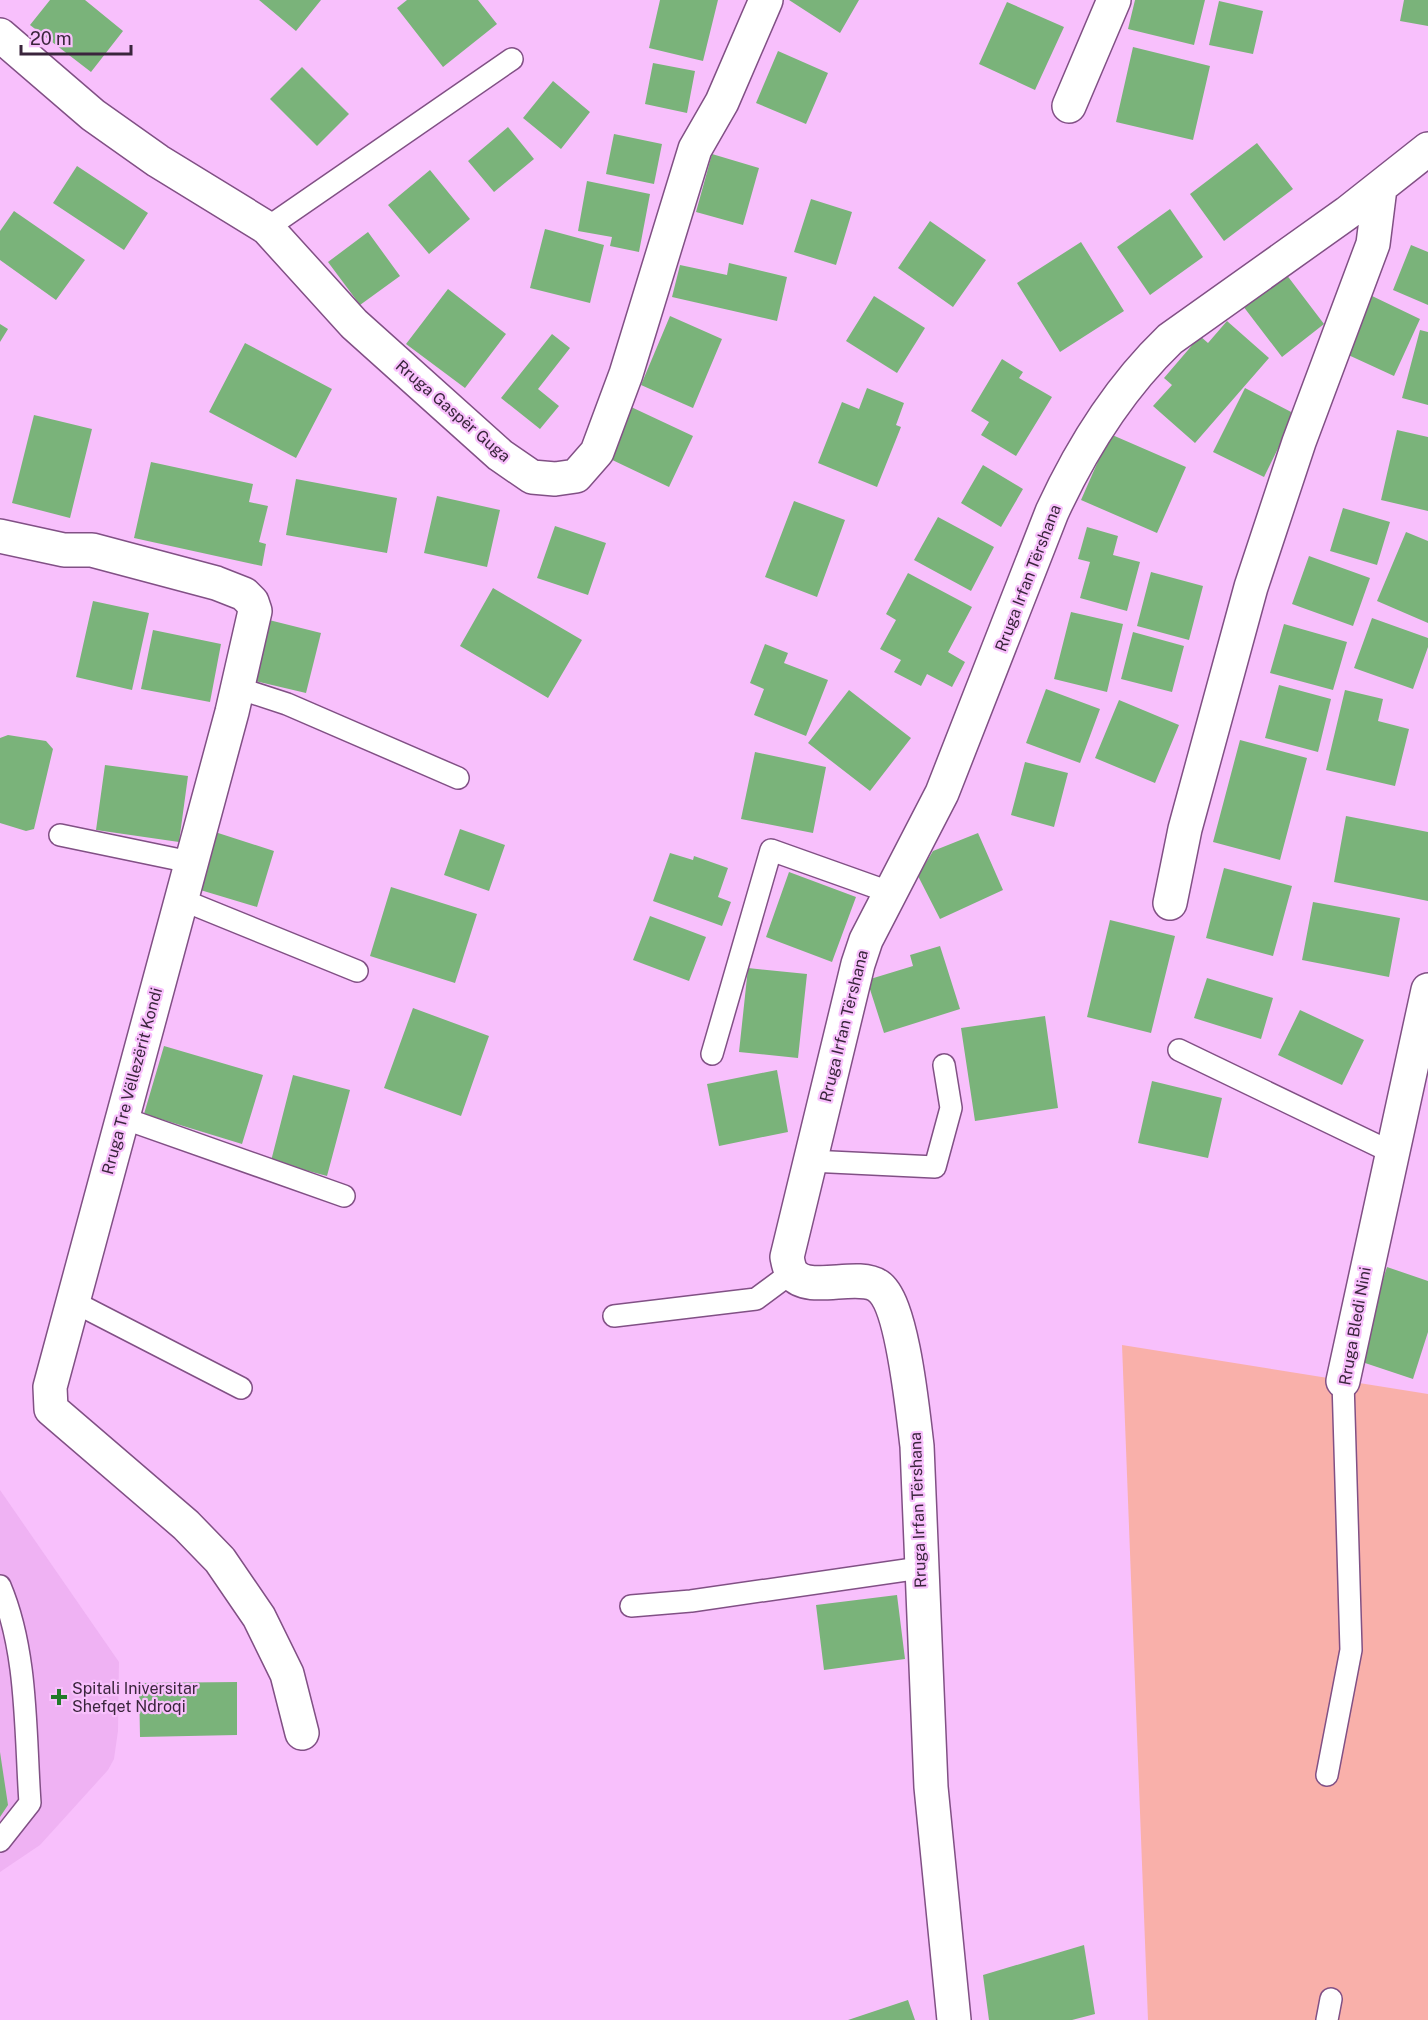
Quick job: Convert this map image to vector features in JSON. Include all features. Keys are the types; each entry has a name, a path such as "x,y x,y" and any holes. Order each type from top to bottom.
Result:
{"street":[{"name":"Rruga Gaspër Guga","path":"0,35 102,121 158,161 267,228 354,324 500,455 532,477 555,479 576,476 597,452 626,374 695,149 722,102 766,0"},
{"path":"1070,106 1113,0"},
{"name":"Rruga Irfan Tërshana","path":"954,2020 930,1787 917,1446 910,1391 890,1302 877,1285 863,1282 802,1282 791,1273 787,1257 858,964 889,892 942,793 1052,512 1065,483 1096,430 1148,361 1170,339 1380,188 1428,149"},
{"path":"1170,903 1185,829 1251,587 1299,442 1372,244 1380,188"},
{"name":"Rruga Tre Vëllezërit Kondi","path":"0,536 64,550 92,550 216,583 244,594 252,602 255,611 238,688 189,862 123,1118 50,1386 51,1409 186,1525 220,1560 258,1617 287,1674 302,1733"},
{"name":"Rruga Bledi Nini","path":"1343,1381 1374,1229 1428,990"}],"lane":[{"path":"267,228 512,59"},
{"path":"238,688 287,704 458,778"},
{"path":"60,835 189,862"},
{"path":"712,1054 771,850 889,892"},
{"path":"180,899 357,971"},
{"path":"1179,1050 1393,1153"},
{"path":"810,1161 935,1167 951,1108 944,1065"},
{"path":"123,1118 344,1196"},
{"path":"614,1316 756,1299 791,1273"},
{"path":"72,1301 241,1388"},
{"name":"Rruga Bledi Nini","path":"1327,1775 1351,1650 1343,1381"},
{"path":"631,1606 691,1601 920,1568"},
{"path":"0,1586 7,1602 20,1669 30,1803 0,1841"}],"shaded area":[{"path":"1122,1345 1428,1394 1428,2020 1148,2020"},
{"name":"Spitali Iniversitar Shefqet Ndroqi","path":"0,1490 119,1662 118,1731 114,1759 108,1770 40,1845 0,1872"}],"building":[{"path":"50,0 85,0 123,31 91,72 30,25"},
{"path":"259,0 321,0 296,31"},
{"path":"407,0 478,0 497,24 443,67 397,8"},
{"path":"660,0 718,0 703,61 649,48"},
{"path":"789,0 859,0 840,33"},
{"path":"1135,0 1205,0 1194,45 1128,29"},
{"path":"1404,0 1428,0 1428,26 1400,21"},
{"path":"1219,1 1263,11 1253,54 1209,45"},
{"path":"1007,2 1064,27 1035,90 979,64"},
{"path":"1133,47 1210,66 1193,140 1116,122"},
{"path":"778,51 828,73 806,124 756,103"},
{"path":"653,63 695,71 687,113 645,104"},
{"path":"302,67 349,114 317,146 270,99"},
{"path":"553,81 590,112 561,149 523,118"},
{"path":"508,127 534,159 494,192 468,161"},
{"path":"614,134 662,144 654,184 606,174"},
{"path":"1257,143 1293,189 1224,241 1190,194"},
{"path":"712,154 759,168 743,225 696,212"},
{"path":"77,166 148,213 124,250 53,203"},
{"path":"430,170 470,219 429,254 388,205"},
{"path":"587,181 650,194 639,252 610,246 612,237 578,231"},
{"path":"811,199 852,212 836,265 794,252"},
{"path":"1170,209 1203,257 1150,295 1117,247"},
{"path":"14,211 85,260 56,300 0,260 0,231"},
{"path":"930,221 986,260 953,307 898,268"},
{"path":"545,229 604,245 590,303 530,288"},
{"path":"368,232 400,276 360,305 328,262"},
{"path":"1081,242 1124,311 1060,352 1017,283"},
{"path":"1411,245 1428,252 1428,305 1393,290"},
{"path":"729,263 787,277 777,321 672,297 680,265 727,275"},
{"path":"1286,274 1324,324 1282,357 1243,306"},
{"path":"448,289 506,334 465,388 406,344"},
{"path":"1370,295 1420,319 1394,376 1344,353"},
{"path":"874,296 925,328 897,373 846,341"},
{"path":"670,316 722,339 693,408 641,385"},
{"path":"1227,321 1269,358 1195,443 1153,406 1172,385 1164,378 1200,336 1208,343"},
{"path":"0,324 8,329 0,342"},
{"path":"1420,330 1428,332 1428,405 1402,398"},
{"path":"552,334 570,348 538,389 559,406 540,429 501,398"},
{"path":"245,343 332,389 296,458 209,412"},
{"path":"1002,359 1023,372 1019,378 1052,397 1016,456 981,435 989,422 971,411"},
{"path":"867,388 904,403 896,425 901,427 877,487 818,463 842,402 859,409"},
{"path":"1245,388 1295,414 1264,477 1213,452"},
{"path":"629,406 693,436 669,487 606,457"},
{"path":"34,415 92,429 70,518 12,503"},
{"path":"1397,430 1428,437 1428,511 1381,500"},
{"path":"1110,434 1186,467 1157,533 1081,500"},
{"path":"151,462 253,484 249,502 268,506 259,542 266,544 262,566 134,538"},
{"path":"983,465 1023,489 1001,527 961,503"},
{"path":"296,479 397,498 387,553 286,535"},
{"path":"437,496 500,510 487,567 424,553"},
{"path":"794,501 845,520 817,597 765,577"},
{"path":"1343,508 1390,522 1377,565 1330,551"},
{"path":"938,517 994,547 971,591 914,560"},
{"path":"555,526 606,543 588,595 537,578"},
{"path":"1087,527 1118,536 1113,555 1140,562 1127,611 1080,598 1090,562 1078,559"},
{"path":"1406,532 1428,541 1428,623 1377,601"},
{"path":"1309,556 1370,578 1353,626 1292,604"},
{"path":"1151,572 1203,586 1189,640 1137,626"},
{"path":"908,573 972,607 948,652 965,662 952,687 927,674 921,686 894,672 901,660 880,649 896,620 886,614"},
{"path":"493,588 582,640 548,698 460,646"},
{"path":"93,601 149,613 132,690 76,677"},
{"path":"1071,612 1123,624 1107,692 1054,679"},
{"path":"261,618 321,633 306,693 247,679"},
{"path":"1372,618 1428,638 1428,647 1413,689 1354,668"},
{"path":"1284,624 1347,642 1333,690 1270,673"},
{"path":"153,630 221,644 210,702 141,689"},
{"path":"1133,632 1184,646 1172,692 1121,679"},
{"path":"765,644 788,653 784,663 828,680 806,736 754,715 764,689 750,683"},
{"path":"1279,685 1331,699 1318,752 1265,738"},
{"path":"1046,689 1100,709 1080,763 1026,743"},
{"path":"849,690 911,738 870,791 808,743"},
{"path":"1345,690 1383,699 1378,721 1409,729 1395,786 1326,770"},
{"path":"1119,700 1179,725 1155,783 1095,758"},
{"path":"8,735 46,741 53,749 34,829 26,831 0,823 0,738"},
{"path":"1240,740 1307,758 1280,860 1213,842"},
{"path":"755,752 826,767 813,833 741,819"},
{"path":"1025,762 1068,773 1054,827 1011,815"},
{"path":"105,765 188,776 179,842 96,830"},
{"path":"1346,816 1428,832 1428,901 1334,882"},
{"path":"460,829 505,845 489,891 444,875"},
{"path":"215,832 274,851 257,907 197,889"},
{"path":"978,833 1003,890 940,919 918,876 933,851"},
{"path":"670,853 693,860 694,856 728,868 718,897 731,902 722,926 653,901"},
{"path":"1224,868 1292,886 1273,956 1206,938"},
{"path":"789,872 856,897 832,962 766,937"},
{"path":"391,887 477,914 455,983 370,956"},
{"path":"1313,902 1400,918 1389,977 1302,960"},
{"path":"650,916 706,937 689,981 633,960"},
{"path":"1110,920 1175,936 1151,1033 1087,1017"},
{"path":"940,946 960,1009 884,1033 867,980 913,966 910,955"},
{"path":"748,968 807,974 798,1058 739,1052"},
{"path":"1207,978 1273,998 1261,1039 1194,1018"},
{"path":"413,1008 489,1036 461,1116 384,1088"},
{"path":"1300,1010 1364,1040 1342,1085 1278,1055"},
{"path":"1045,1016 1058,1108 975,1121 961,1028"},
{"path":"164,1046 263,1075 242,1144 144,1114"},
{"path":"777,1070 788,1132 719,1146 707,1084"},
{"path":"293,1075 350,1090 327,1176 271,1161"},
{"path":"1152,1081 1222,1098 1208,1158 1138,1143"},
{"path":"1387,1267 1428,1281 1428,1332 1413,1379 1356,1360"},
{"path":"897,1595 905,1659 824,1670 816,1605"},
{"path":"237,1682 237,1735 140,1737 139,1683"},
{"path":"0,1752 8,1805 0,1817"},
{"path":"1084,1945 1095,2014 1072,2020 989,2020 983,1975"},
{"path":"908,2000 915,2020 848,2020"}],"place":[{"name":"Spitali Iniversitar Shefqet Ndroqi","path":"59,1697"}]}
